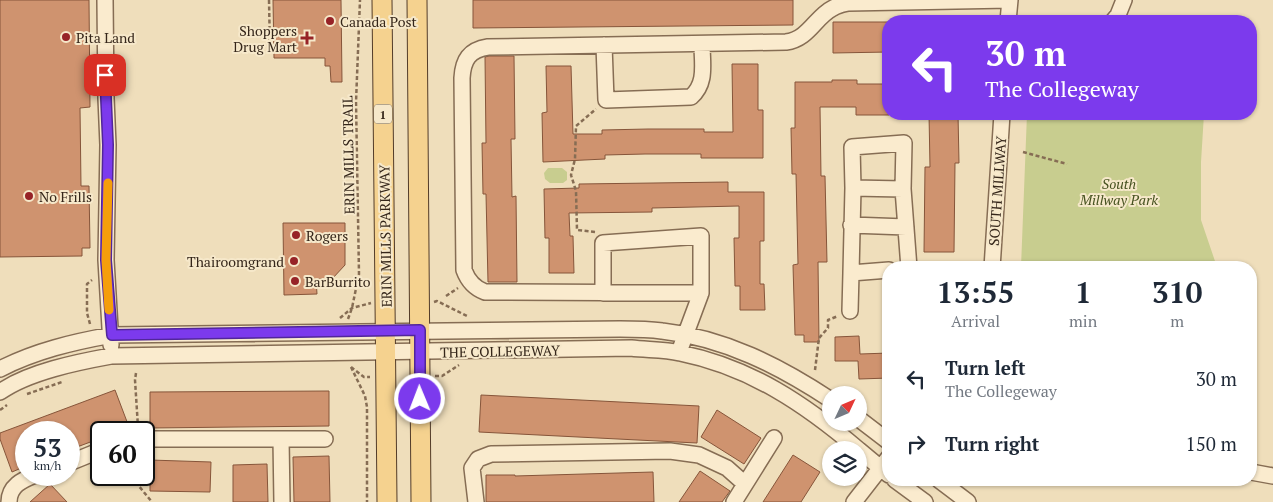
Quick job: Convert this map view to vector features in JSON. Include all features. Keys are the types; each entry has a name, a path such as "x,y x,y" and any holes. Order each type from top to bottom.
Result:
{"main road":[{"name":"ERIN MILLS PARKWAY","path":"382,0 387,502"},
{"path":"417,0 421,502"}],"street":[{"path":"105,0 108,145 106,260 112,335 111,356"},
{"path":"701,293 485,292 478,290 467,278 464,270 462,67 465,60 476,50 482,48 793,41 806,34 833,8 848,3 1010,0 1009,15"},
{"path":"1118,15 1124,0"},
{"path":"604,44 606,100 691,97 699,90 702,82 702,44"},
{"name":"SOUTH MILLWAY","path":"992,261 1002,120"},
{"path":"850,311 852,147 904,143 904,189 908,261"},
{"path":"853,188 904,189"},
{"path":"852,226 906,227"},
{"path":"602,293 603,243 702,236 701,293 684,334 679,352"},
{"path":"851,272 882,270"},
{"name":"THE COLLEGEWAY","path":"0,368 54,347 112,335 385,330 620,329 684,334 720,344 771,363 822,394"},
{"name":"THE COLLEGEWAY","path":"0,392 31,377 84,361 111,356 631,348 679,352 719,363 756,378 783,393 848,441"},
{"path":"868,426 882,437"},
{"path":"734,502 774,438"},
{"path":"155,439 325,439"},
{"path":"281,439 282,502"},
{"path":"476,502 472,468 478,459 491,454 663,452 699,455 727,468 745,484"},
{"name":"THE COLLEGEWAY","path":"867,455 882,464"},
{"path":"854,502 882,470"},
{"path":"1257,473 1273,476"},
{"path":"9,502 9,496 15,486"},
{"path":"903,486 925,502"},
{"path":"947,486 968,502"}],"path":[{"path":"270,0 270,49"},
{"name":"ERIN MILLS TRAIL","path":"352,308 360,274 356,102 360,0"},
{"path":"603,243 594,231 577,230 576,191 571,175 575,159 576,126 606,100"},
{"path":"1024,152 1068,164"},
{"path":"90,324 87,284 92,280"},
{"path":"815,370 819,338 828,328 828,320 850,311"},
{"path":"442,376 463,363"},
{"path":"364,376 350,366 365,396 367,407 367,502"},
{"path":"136,373 137,421"},
{"path":"24,396 69,380"},
{"path":"0,410 8,405"},
{"path":"139,486 152,502"}],"green space":[{"name":"South Millway Park","path":"1027,120 1204,120 1201,162 1201,220 1215,261 1021,261"},
{"path":"548,168 562,168 567,172 567,180 563,183 550,183 545,179 544,173"}],"building":[{"path":"0,0 89,0 90,107 80,108 81,186 89,186 90,248 82,248 82,256 0,257"},
{"name":"Shoppers Drug Mart","path":"273,0 341,0 342,82 331,82 330,66 325,66 325,58 274,58"},
{"path":"473,0 793,0 793,25 473,28"},
{"path":"833,22 882,22 882,52 833,53"},
{"path":"514,56 515,139 511,139 512,197 516,196 517,282 488,282 486,194 483,194 482,143 486,143 485,57"},
{"path":"732,64 758,64 758,110 763,110 763,158 701,158 701,154 645,154 605,155 605,159 543,162 542,113 547,112 546,66 571,66 573,134 602,134 602,130 648,129 704,129 704,132 733,132"},
{"path":"832,80 857,80 857,84 882,84 882,115 856,115 856,107 820,107 821,176 825,176 827,262 818,262 819,342 804,342 804,335 795,335 793,265 798,264 796,174 792,174 791,128 795,128 795,82 832,82"},
{"path":"929,120 958,120 959,163 955,163 954,252 924,252 925,167 930,167"},
{"path":"728,182 728,192 764,192 764,241 760,241 760,284 764,284 765,310 740,310 740,286 735,286 734,238 739,238 739,206 652,208 652,212 569,213 570,236 573,236 574,273 549,273 549,238 545,238 544,189 579,188 579,184"},
{"path":"283,223 345,223 345,265 332,279 316,279 317,294 284,295"},
{"path":"859,336 860,354 882,353 882,378 859,379 858,361 835,361 835,337"},
{"path":"115,390 127,421 90,421 90,442 80,446 80,421 32,421"},
{"path":"329,391 329,426 155,428 155,421 150,421 150,392"},
{"path":"481,395 699,406 697,443 479,432"},
{"path":"717,410 761,438 744,464 701,437"},
{"path":"15,427 15,471 12,472 0,439 0,433"},
{"path":"793,455 820,472 801,502 763,502"},
{"path":"329,456 330,502 294,502 293,457"},
{"path":"155,460 211,462 210,492 150,491 150,486 155,486"},
{"path":"267,464 268,502 233,502 233,465"},
{"path":"700,471 730,491 722,502 679,502"},
{"path":"653,472 654,502 486,502 486,475 515,476"},
{"path":"48,486 52,486 67,502 30,502"}],"slow traffic":[{"path":"108,183 106,260 109,310"}],"place":[{"name":"Canada Post","path":"330,21"},
{"name":"Pita Land","path":"66,37"},
{"name":"Shoppers Drug Mart","path":"307,38"},
{"name":"No Frills","path":"29,196"},
{"name":"Rogers","path":"296,235"},
{"name":"Thairoomgrand","path":"294,261"},
{"name":"BarBurrito","path":"295,281"}],"route":[{"path":"105,75 108,145 106,260 112,335 420,330 420,399"}]}
